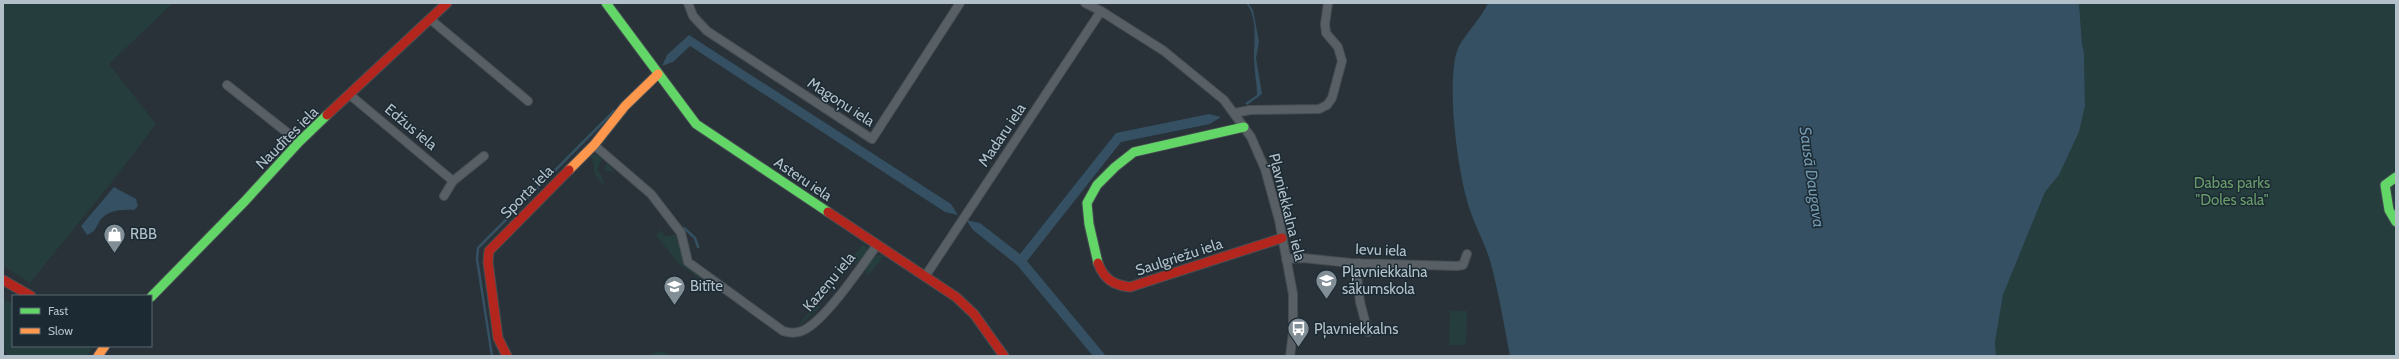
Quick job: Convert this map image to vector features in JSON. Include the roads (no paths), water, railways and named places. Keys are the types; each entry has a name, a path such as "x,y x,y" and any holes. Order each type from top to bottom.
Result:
{"street":[{"name":"Naudītes iela","path":"152,296 245,201 299,142 447,3"},
{"name":"Asteru iela","path":"606,3 696,124 877,246 926,275 966,305 1004,356"},
{"name":"Magoņu iela","path":"688,3 693,16 707,31 872,139 960,3"},
{"name":"Pļavniekkalna iela","path":"1085,3 1101,11 1164,51 1224,100 1244,127 1265,169 1282,238 1293,294 1293,333 1290,356"},
{"path":"1235,113 1250,110 1319,109 1327,105 1332,98 1342,61 1338,47 1326,33 1325,19 1328,3"},
{"name":"Madaru iela","path":"926,275 1101,11"},
{"path":"430,19 528,100"},
{"name":"Sporta iela","path":"507,356 498,338 488,262 489,251 594,145 625,106 658,74"},
{"path":"227,85 299,142"},
{"name":"Edžus iela","path":"350,95 453,181"},
{"name":"Saulgriežu iela","path":"1244,127 1134,152 1120,161 1088,198 1086,220 1103,275 1116,286 1130,287 1282,238"},
{"name":"Kazeņu iela","path":"594,145 651,194 681,234 688,262 783,331 791,333 800,332 810,327 827,309 877,246"},
{"path":"444,196 453,181 484,156"},
{"path":"2396,177 2385,185 2389,210 2396,222"},
{"name":"Ievu iela","path":"1286,259 1303,258 1359,263 1457,266 1463,265 1467,254"},
{"path":"1359,263 1356,268 1360,302 1368,332"},
{"path":"3,280 30,295"},
{"path":"98,356 104,347"}],"water":[{"path":"1246,3 1248,3 1253,10 1259,42 1256,58 1262,94 1247,105 1245,103 1257,95 1257,86 1254,62 1254,22 1250,9"},
{"name":"Sausā Daugava","path":"1488,3 2079,3 2084,53 2085,106 2079,132 2059,175 2045,192 2003,295 1995,342 1996,356 1510,356 1491,264 1472,217 1461,176 1453,108 1454,66 1457,51"},
{"path":"689,35 951,204 958,215 945,212 690,46 673,62 662,66 667,55"},
{"path":"1209,114 1221,117 1210,124 1121,142 1027,261 1106,356 1093,356 1017,265 973,230 966,220 980,223 1020,254 1116,133"},
{"path":"114,187 136,199 138,206 134,210 118,210 109,213 101,219 94,231 87,235 81,226"}],"waterway":[{"path":"492,356 477,259 478,248 614,111"},
{"path":"684,228 695,238 698,247"}],"place":[{"name":"RBB","path":"115,254"},
{"name":"Pļavniekkalna sākumskola","path":"1327,300"},
{"name":"Bitīte","path":"674,306"},
{"name":"Pļavniekkalns","path":"1299,348"}],"park label":[{"name":"Dabas parks \"Doles sala\"","path":"2232,192"}]}
